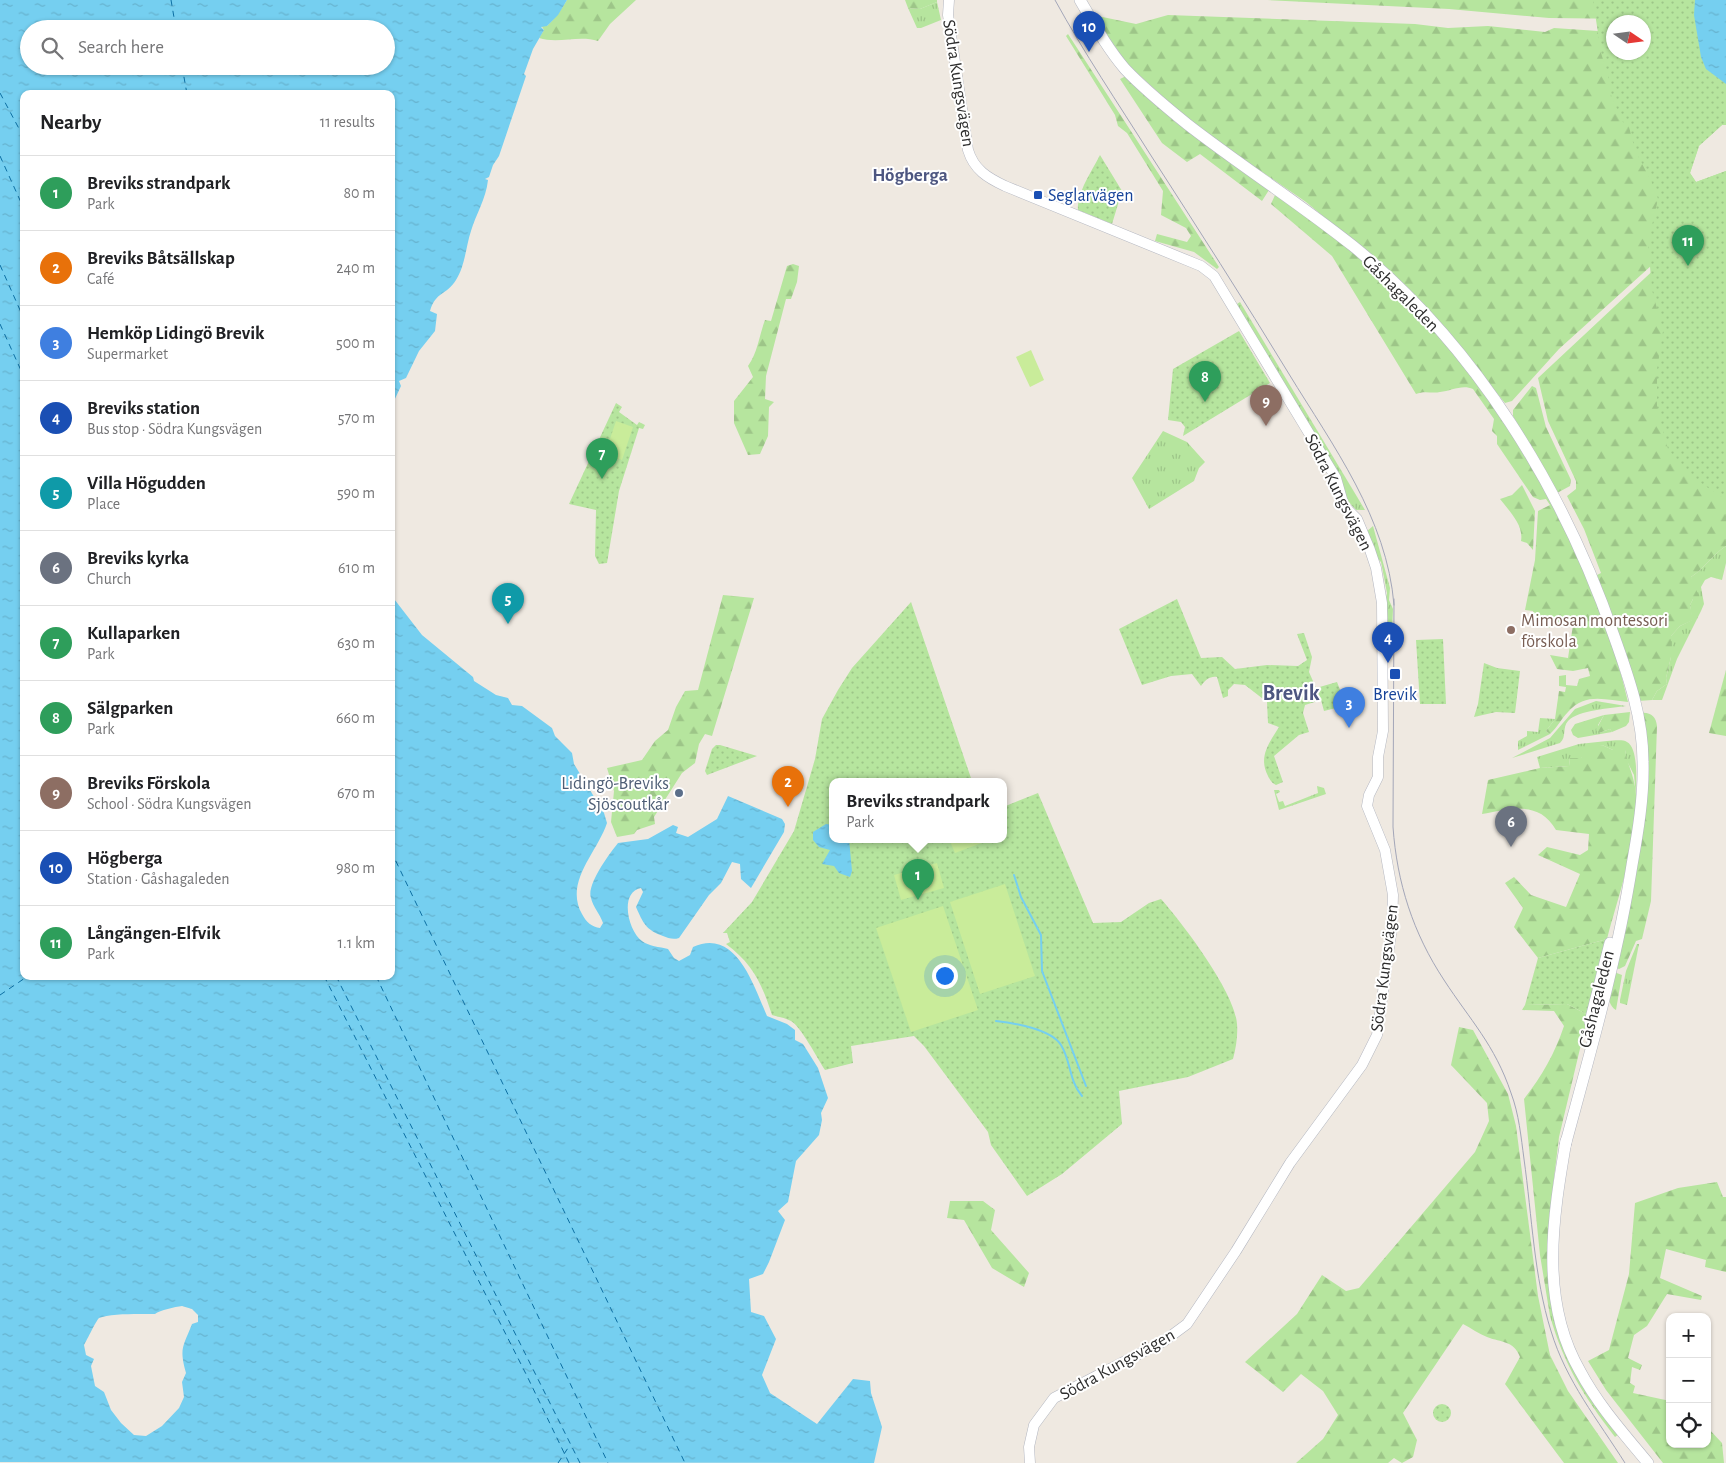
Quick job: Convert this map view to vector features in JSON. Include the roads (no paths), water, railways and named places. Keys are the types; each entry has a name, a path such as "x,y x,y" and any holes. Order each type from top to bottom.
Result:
{"main road":[{"name":"Gåshagaleden","path":"1080,0 1108,48 1128,71 1161,102 1359,251 1409,298 1446,340 1504,412 1557,502 1588,565 1624,665 1633,699 1643,758 1634,854 1577,1075 1552,1236 1554,1284 1560,1319 1569,1350 1582,1376 1614,1421 1648,1463"}],"street":[{"name":"Södra Kungsvägen","path":"949,0 948,15 968,150 978,168 986,177 1194,263 1214,276 1336,478 1344,506 1357,519 1370,550 1376,568 1382,603 1383,731 1378,757 1378,777 1366,806 1385,850 1393,895 1392,919 1377,1035 1362,1065 1290,1163 1236,1251 1187,1324 1164,1341 1054,1398 1034,1425 1029,1447 1030,1463"}],"water":[{"path":"0,0 567,0 558,15 547,26 541,27 544,30 533,49 524,74 526,76 499,156 493,165 489,177 485,179 488,180 485,194 471,231 461,269 449,289 438,297 432,305 430,311 437,314 435,331 419,351 406,378 399,381 401,386 395,399 395,90 20,90 20,980 395,980 395,600 422,635 473,677 474,681 496,695 508,698 512,705 522,706 552,728 555,736 572,753 574,764 604,813 607,823 579,879 577,891 577,902 582,914 587,922 592,925 600,928 603,923 591,898 592,885 600,869 618,843 648,839 673,825 678,827 676,833 688,837 717,819 728,796 782,819 785,824 784,832 751,888 741,879 740,864 732,862 721,883 709,895 679,938 665,937 646,925 636,907 643,892 641,888 634,891 630,897 628,912 633,929 642,941 668,949 674,958 679,961 690,955 693,947 708,943 721,945 732,952 749,976 767,1016 787,1024 795,1030 795,1040 803,1044 818,1068 828,1098 821,1113 822,1120 819,1135 796,1161 788,1202 778,1211 785,1220 769,1262 763,1274 749,1279 751,1312 764,1316 776,1339 762,1375 770,1393 817,1424 853,1379 870,1381 871,1393 882,1427 874,1463 0,1462","holes":["182,1306 192,1309 198,1315 198,1322 192,1324 184,1343 182,1353 186,1373 182,1382 184,1397 179,1408 162,1426 146,1436 134,1435 111,1410 104,1392 95,1386 91,1366 94,1359 86,1355 84,1345 99,1318 104,1316 155,1314"]},
{"path":"1695,0 1726,0 1726,84 1706,69 1701,57 1694,15"},
{"path":"826,824 829,824 829,843 849,843 852,871 850,877 839,873 834,866 822,864 830,850 819,847 813,840 813,832"}],"waterway":[{"path":"1014,875 1021,897 1041,935 1042,971 1086,1086"},
{"path":"996,1021 1032,1028 1056,1039 1064,1051 1075,1084 1082,1096"}],"tram line":[{"path":"1055,0 1089,59 1238,291 1340,456 1369,513 1381,542 1389,573 1394,605"},
{"path":"1394,599 1393,827 1398,868 1408,907 1433,962 1490,1047 1505,1076 1516,1109 1537,1268 1551,1331 1565,1367 1625,1463"}],"place":[{"name":"Högberga","path":"1089,52"},
{"name":"Seglarvägen","path":"1038,195"},
{"name":"Långängen-Elfvik","path":"1688,266"},
{"name":"Sälgparken","path":"1205,402"},
{"name":"Breviks Förskola","path":"1266,426"},
{"name":"Kullaparken","path":"602,479"},
{"name":"Villa Högudden","path":"508,624"},
{"name":"Mimosan montessori förskola","path":"1511,630"},
{"name":"Breviks station","path":"1388,663"},
{"name":"Brevik","path":"1395,674"},
{"name":"Hemköp Lidingö Brevik","path":"1349,728"},
{"name":"Lidingö-Breviks Sjöscoutkår","path":"679,793"},
{"name":"Breviks Båtsällskap","path":"788,807"},
{"name":"Breviks kyrka","path":"1511,847"},
{"name":"Breviks strandpark","path":"918,900"}],"district":[{"name":"Högberga","path":"910,174"},
{"name":"Brevik","path":"1291,692"}]}
